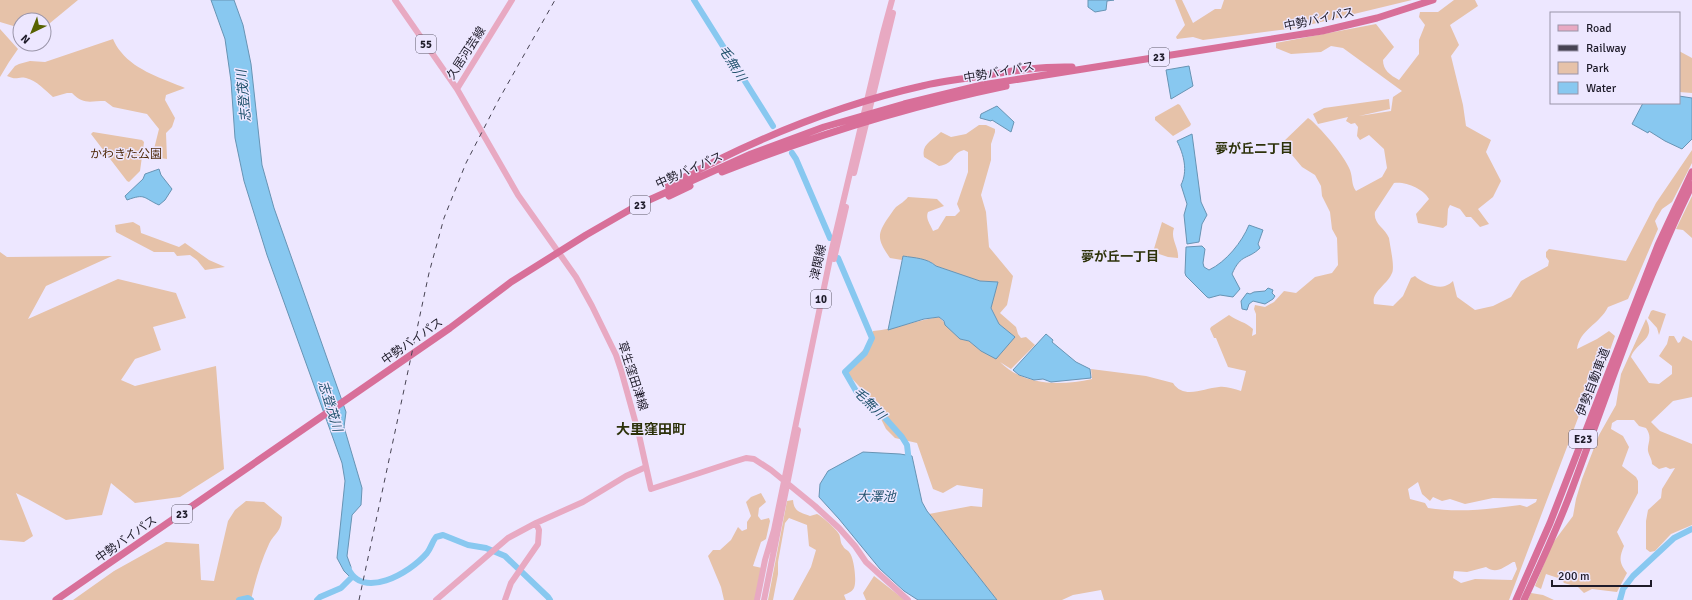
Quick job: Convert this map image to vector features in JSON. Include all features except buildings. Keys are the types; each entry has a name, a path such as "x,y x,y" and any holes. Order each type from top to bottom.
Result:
{"highway":[{"name":"中勢バイパス","path":"56,600 450,328 511,282 586,235 638,206 738,160 824,127 884,109 982,85 1322,31 1378,18 1433,0"},
{"path":"586,235 624,210 724,157 804,123 869,100 923,85 1013,71 1055,66 1086,68"},
{"path":"586,235 706,178 802,143 864,123 984,90 1086,68"},
{"name":"伊勢自動車道","path":"1516,600 1550,523 1692,172"},
{"name":"伊勢自動車道","path":"1654,264 1692,185"},
{"name":"伊勢自動車道","path":"1524,600 1572,490 1648,278"}],"main road":[{"name":"久居河芸線","path":"395,0 457,89 512,0"},
{"name":"津関線","path":"758,600 765,560 786,481 892,0"},
{"name":"津関線","path":"869,100 896,0"},
{"name":"草生窪田津線","path":"457,89 518,195 582,286 616,354 630,398 651,489 746,458 754,459 786,481 839,528 855,546 866,562 908,600"},
{"path":"436,600 499,544 517,532 583,502 626,476 646,467"},
{"name":"津関線","path":"764,600 786,481"},
{"path":"505,600 511,583 538,544 539,530 536,523"}],"green space":[{"path":"0,0 78,0 52,21 52,12 12,12 12,26 0,22"},
{"path":"1175,0 1182,0 1193,23 1215,9 1221,9 1224,0 1412,0 1296,28 1203,40 1193,37 1177,39 1176,37 1185,25"},
{"path":"1454,0 1475,0 1478,6 1450,25 1459,45 1451,56 1463,105 1466,126 1491,140 1486,152 1501,181 1493,197 1478,209 1489,224 1480,227 1471,217 1466,217 1460,209 1450,205 1448,209 1447,225 1443,228 1418,223 1416,214 1429,199 1427,195 1414,186 1403,183 1394,183 1375,212 1377,223 1389,238 1393,270 1390,277 1377,292 1374,304 1393,306 1403,296 1411,278 1415,276 1425,283 1438,287 1445,286 1453,281 1457,297 1475,310 1493,306 1511,297 1521,281 1548,266 1549,261 1546,257 1546,252 1549,249 1626,261 1656,203 1692,150 1692,163 1672,202 1662,209 1655,221 1658,229 1628,299 1608,307 1579,342 1577,349 1609,331 1615,336 1594,395 1586,397 1509,600 1104,600 1101,590 1073,595 1062,600 997,600 929,514 971,506 982,507 983,489 957,485 943,493 933,489 917,443 895,438 886,429 871,399 844,370 867,346 873,331 931,318 939,317 960,339 969,341 981,351 1015,337 999,324 991,307 998,282 980,281 936,266 931,262 903,256 902,260 890,258 883,247 880,234 884,224 895,208 908,197 937,199 944,206 928,212 928,220 933,231 938,229 946,216 955,216 960,211 957,204 968,172 968,152 964,150 960,151 951,161 939,166 924,157 924,149 926,145 941,132 951,137 966,134 979,125 986,125 995,129 991,144 991,160 981,195 986,212 989,247 1013,276 1007,305 1000,313 1016,327 1021,338 1026,337 1035,345 1011,369 1000,362 1010,370 1031,380 1043,382 1068,383 1092,379 1091,369 1146,376 1173,383 1183,391 1188,392 1222,387 1241,391 1246,371 1228,367 1216,338 1214,338 1210,329 1211,327 1229,315 1253,329 1252,336 1256,334 1255,305 1265,307 1274,302 1284,291 1296,293 1315,277 1332,273 1338,265 1337,238 1332,229 1330,212 1322,196 1321,186 1315,175 1302,167 1282,143 1308,118 1327,137 1343,157 1350,170 1353,186 1356,191 1382,177 1387,168 1384,149 1369,135 1360,140 1357,136 1358,127 1355,123 1351,124 1346,121 1348,117 1318,124 1313,114 1324,108 1389,99 1390,109 1359,116 1391,111 1393,97 1402,91 1343,48 1331,46 1321,52 1291,54 1276,48 1276,43 1376,24 1394,47 1383,60 1384,67 1390,74 1399,80 1419,54 1419,40 1425,25 1419,17 1420,12 1438,12","holes":["1418,482 1422,494 1430,501 1433,497 1442,501 1450,499 1465,504 1493,498 1537,499 1536,502 1527,507 1520,505 1463,510 1428,508 1425,503 1410,499 1408,489","1515,562 1517,569 1512,580 1475,579 1461,583 1453,578 1454,571 1467,572 1486,567 1496,570"]},
{"path":"0,29 12,42 12,52 16,52 0,77"},
{"path":"113,39 116,46 127,59 134,64 151,74 185,88 166,95 165,100 175,118 172,127 166,133 167,159 152,157 159,129 147,114 113,107 105,101 83,101 72,93 53,97 41,86 30,79 13,78 7,76 15,66 19,64 30,61 45,62"},
{"path":"1680,52 1692,58 1692,93 1680,92"},
{"path":"1178,104 1191,124 1173,136 1155,120 1155,117"},
{"name":"かわきた公園","path":"93,132 142,140 144,142 140,171 129,182 91,134"},
{"path":"1692,196 1692,238 1683,230 1676,229"},
{"path":"133,222 140,226 141,233 179,247 185,243 209,260 225,267 205,270 197,260 190,255 177,256 174,252 154,252 116,232 115,225"},
{"path":"1162,222 1174,228 1173,236 1178,258 1168,257 1153,252"},
{"path":"0,252 7,257 112,256 46,286 28,319 118,279 176,293 186,318 153,327 161,350 135,359 121,380 135,386 216,366 224,469 180,497 135,503 111,483 102,515 66,520 16,493 33,536 24,542 0,540"},
{"path":"1653,310 1666,314 1659,335 1657,328 1648,318"},
{"path":"1646,319 1649,326 1648,336 1637,347 1631,357 1649,383 1659,384 1672,374 1672,366 1659,356 1667,344 1669,336 1674,336 1678,343 1683,336 1692,341 1692,397 1673,401 1651,422 1660,431 1692,444 1692,525 1671,534 1655,551 1650,552 1646,549 1646,521 1648,510 1661,498 1662,489 1675,468 1670,469 1666,467 1659,469 1652,464 1648,451 1649,435 1646,428 1639,426 1634,420 1617,420 1612,423 1611,429 1623,436 1629,447 1622,466 1636,477 1638,481 1638,493 1617,532 1624,546 1621,554 1621,563 1627,573 1617,592 1592,589 1584,593 1578,587 1564,583 1561,579 1546,574 1541,589 1535,586 1552,544 1573,516 1582,479 1599,435 1616,405 1621,374"},
{"path":"761,493 766,502 759,508 758,516 761,520 769,518 770,521 766,539 761,542 753,566 762,568 755,600 724,600 721,587 708,556 713,550 720,550 731,540 738,527 742,531 747,529 747,522 751,516 746,502 751,497"},
{"path":"793,500 798,511 810,516 817,514 829,523 838,532 842,545 851,555 855,585 850,592 844,595 846,600 793,600 811,567 816,550 809,546 807,525 789,518 785,523 773,600 768,600 787,501"},
{"path":"246,501 264,502 282,517 279,529 271,540 263,557 251,600 73,600 114,571 166,542 199,544 201,580 214,581 228,521 235,510"},
{"path":"874,576 904,600 866,600 863,593"},
{"path":"1531,593 1543,595 1554,600 1528,600"}],"water":[{"path":"211,0 234,0 243,25 251,64 262,165 274,208 346,412 344,427 362,488 361,505 352,515 347,556 351,567 350,577 344,571 337,558 345,481 342,463 267,255 244,181 235,138 231,81 225,39"},
{"path":"1088,0 1114,0 1107,1 1106,10 1095,12 1088,7"},
{"path":"1189,66 1193,86 1171,99 1166,70"},
{"path":"1680,96 1692,98 1692,139 1682,149 1649,131 1648,133 1632,124 1642,104 1680,104"},
{"path":"997,106 1014,122 1011,132 992,120 980,118 981,114"},
{"path":"1192,134 1201,202 1207,215 1202,224 1199,242 1187,244 1184,215 1187,204 1181,185 1185,169 1182,152 1177,141"},
{"path":"159,169 161,175 172,189 165,200 159,205 144,197 127,200 125,196 143,179 145,174"},
{"path":"1249,225 1263,230 1258,244 1260,248 1238,263 1232,274 1240,289 1233,297 1220,295 1209,298 1207,297 1186,276 1186,247 1202,246 1205,249 1203,263 1204,267 1209,270 1233,251"},
{"path":"903,256 925,260 936,266 980,281 998,282 991,308 999,324 1015,337 996,359 981,351 969,341 960,339 939,317 924,319 888,330"},
{"path":"1268,288 1273,290 1272,293 1275,296 1273,299 1265,304 1253,301 1249,304 1247,310 1242,309 1241,301 1247,293 1250,294 1265,291"},
{"path":"1046,334 1053,340 1052,342 1076,362 1090,369 1091,378 1051,382 1043,379 1034,380 1019,375 1013,370"},
{"name":"大澤池","path":"863,452 912,456 922,502 927,511 997,600 918,600 904,591 880,569 819,497 820,484 828,471"}],"waterway":[{"name":"毛無川","path":"694,0 773,126"},
{"name":"毛無川","path":"792,153 796,159 830,238"},
{"name":"毛無川","path":"838,258 872,338 865,353 845,372 856,391 870,401 902,437 907,445 909,462"},
{"path":"1620,600 1623,589 1633,576 1674,538 1692,529"},
{"name":"志登茂川","path":"348,568 355,577 364,582 374,583 386,580 409,569 427,553 436,537 443,535 468,545 486,548 505,556 550,600"},
{"path":"317,600 320,597 341,588 351,578"},
{"path":"239,600 248,598 251,600"}],"railway":[{"path":"359,600 429,273 444,218 466,163 498,101 555,0"}],"district":[{"name":"夢が丘二丁目","path":"1254,148"},
{"name":"夢が丘一丁目","path":"1120,256"},
{"name":"大里窪田町","path":"651,429"}]}
